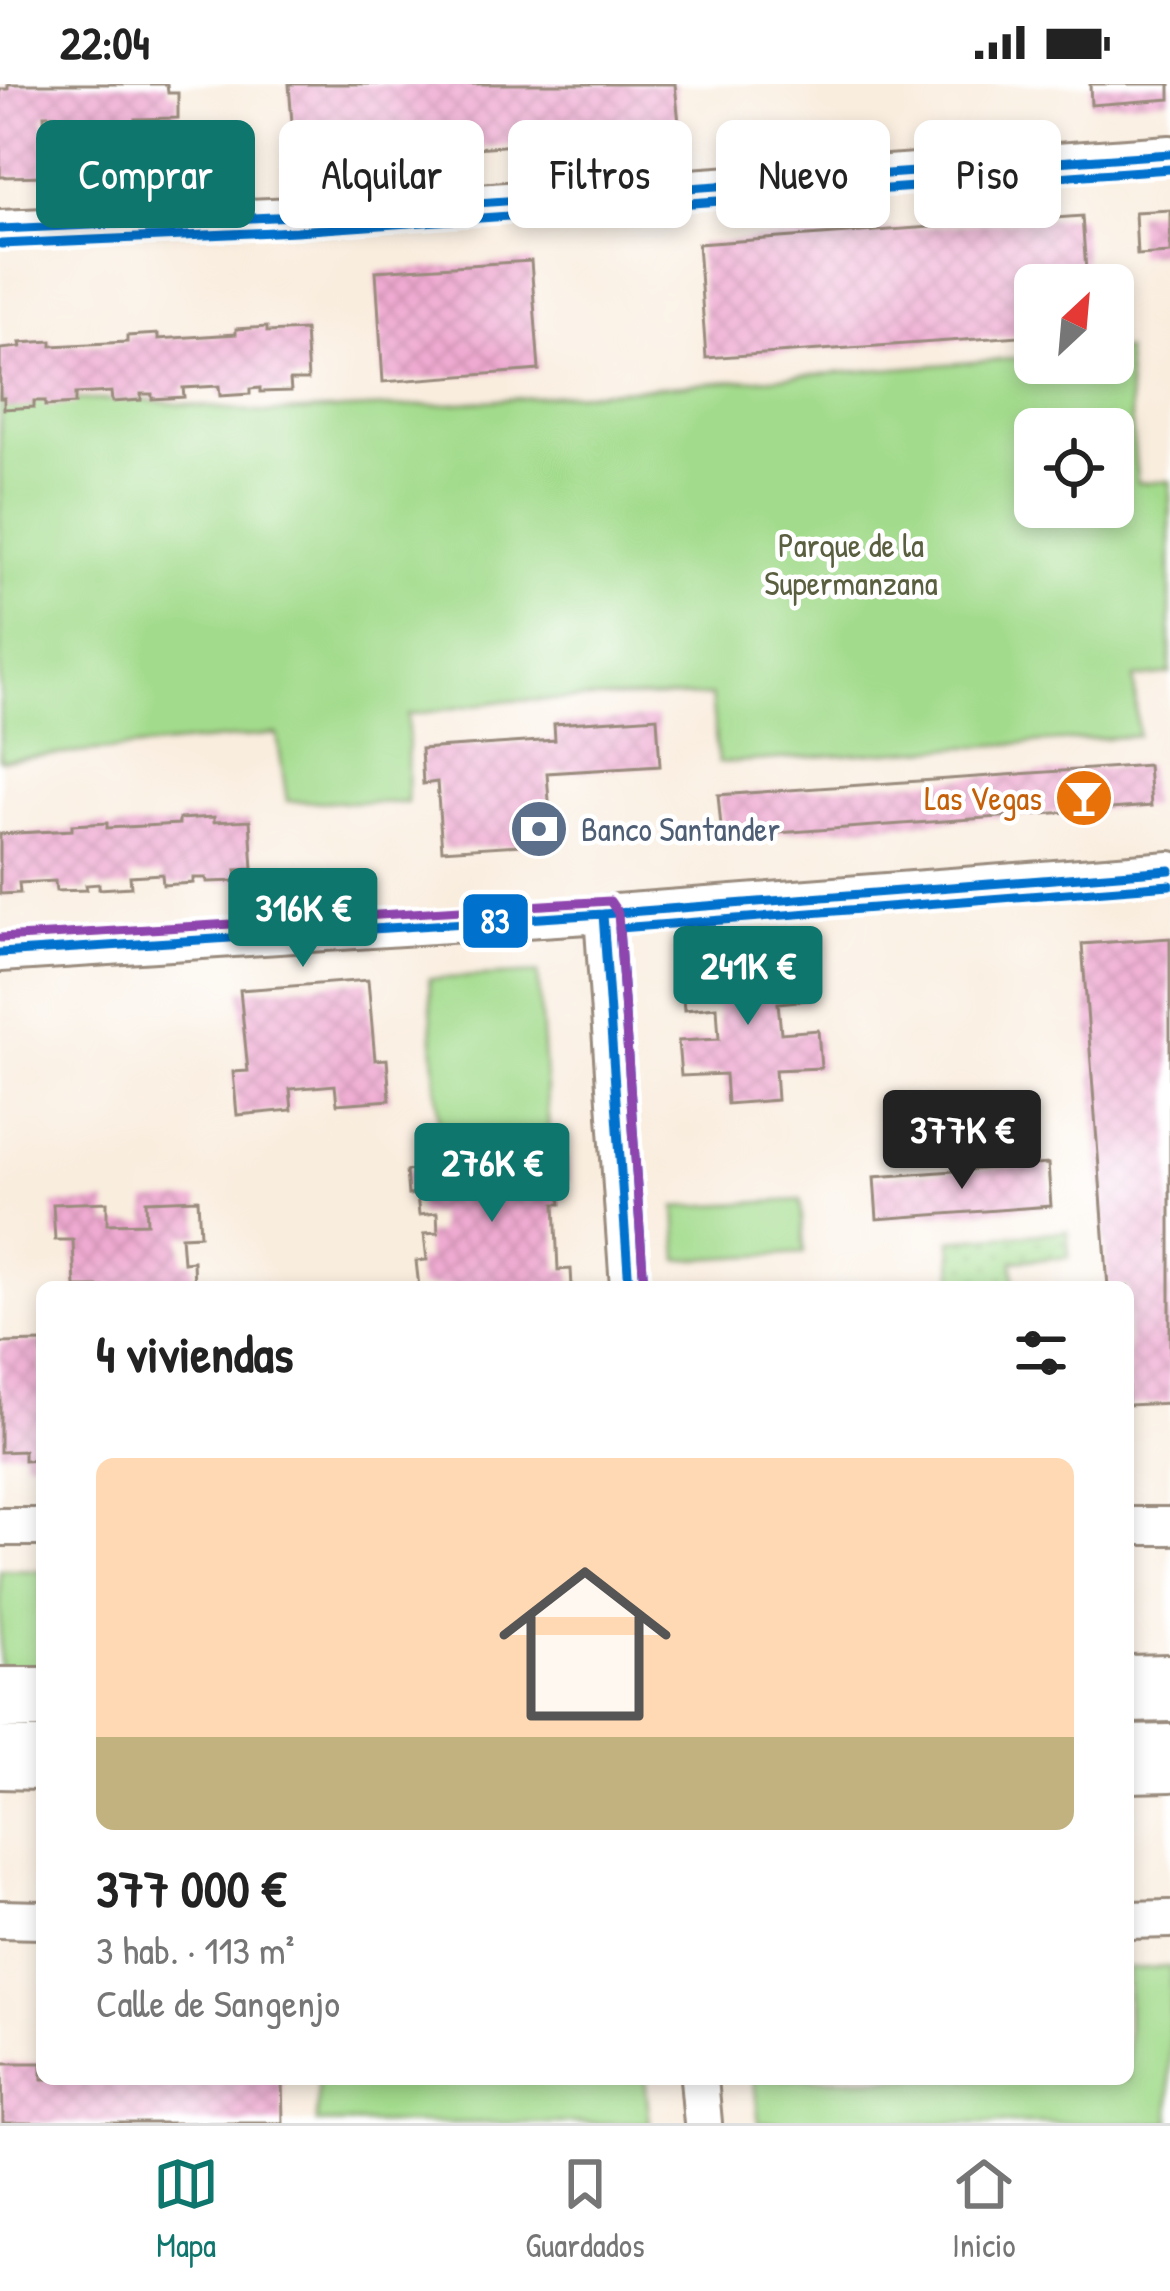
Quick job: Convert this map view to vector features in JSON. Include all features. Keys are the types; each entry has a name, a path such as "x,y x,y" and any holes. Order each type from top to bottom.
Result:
{"highway":[{"path":"1134,1689 1170,1688"},
{"path":"0,1698 36,1698"},
{"path":"0,1758 36,1759"},
{"path":"1134,1759 1170,1758"},
{"path":"1134,1789 1170,1788"}],"street":[{"path":"0,229 296,216 1170,154"},
{"path":"0,953 603,914 1170,870"},
{"path":"603,914 629,1281"},
{"path":"1134,1526 1170,1526"},
{"path":"0,1527 36,1527"},
{"path":"0,1919 36,1920"},
{"path":"1134,1920 1170,1919"},
{"path":"700,2085 703,2123"}],"green space":[{"name":"Parque de la Supermanzana","path":"1014,359 1014,384 1128,384 1130,408 1014,408 1014,528 1134,528 1134,450 1137,483 1170,481 1170,674 1134,678 1138,736 718,763 711,696 503,701 408,715 407,803 287,801 277,734 0,760 0,399 141,400 266,413 436,405"},
{"path":"538,973 549,1134 440,1140 429,979"},
{"path":"801,1200 804,1253 679,1260 676,1207"},
{"path":"1067,1231 1069,1257 1013,1261 1015,1281 954,1281 951,1240"},
{"path":"0,1570 36,1571 36,1669 0,1669"},
{"path":"1170,1967 1170,2123 759,2123 755,2085 1134,2085 1134,1969"},
{"path":"318,2085 646,2085 650,2123 317,2123"}],"building":[{"path":"8,84 167,84 168,93 178,93 178,118 56,120 56,115 44,115 44,120 36,120 36,176 0,177 0,89 8,89"},
{"path":"289,84 675,84 679,120 508,120 508,146 484,147 484,120 292,120"},
{"path":"1090,84 1170,84 1170,99 1091,105"},
{"path":"1170,210 1170,253 1137,255 1135,212"},
{"path":"1082,216 1085,264 1014,264 1014,336 706,358 698,244 917,228 1061,228 1061,218"},
{"path":"531,261 539,370 383,382 376,271"},
{"path":"267,327 267,332 305,330 308,380 290,380 291,391 260,392 260,388 250,389 250,394 220,396 219,386 183,388 184,397 152,399 152,394 141,394 141,400 112,402 111,392 75,394 75,404 45,406 45,401 34,401 34,407 4,409 4,398 0,398 0,349 21,347 20,343 127,342 127,336 236,334 236,329"},
{"path":"657,717 660,766 547,773 552,843 442,850 437,782 423,784 421,749 555,740 554,724"},
{"path":"1148,765 1151,806 722,837 718,795"},
{"path":"214,817 214,822 250,820 253,869 236,870 237,881 193,878 193,883 163,885 162,874 130,876 131,887 99,889 99,884 86,885 87,890 56,891 55,881 19,883 20,893 0,894 0,834 107,823 107,828 179,824 179,819"},
{"path":"1170,938 1170,1403 1134,1405 1134,1281 1108,1281 1082,944"},
{"path":"806,958 809,1000 778,1003 781,1033 818,1030 821,1068 775,1070 777,1100 727,1104 725,1074 681,1076 678,1041 719,1039 717,1007 684,1010 680,966 727,962 729,985 761,983 759,961"},
{"path":"368,980 375,1060 387,1059 390,1100 337,1104 335,1085 290,1089 292,1110 237,1115 233,1072 248,1071 240,990"},
{"path":"556,1153 556,1159 567,1157 569,1181 559,1182 561,1204 555,1204 558,1270 571,1269 572,1281 418,1281 416,1261 427,1260 424,1234 438,1233 437,1213 419,1215 417,1194 408,1195 406,1171 415,1170 414,1165 464,1161 466,1186 509,1182 507,1158"},
{"path":"1048,1164 1051,1206 877,1219 874,1177"},
{"path":"198,1199 200,1235 181,1236 183,1262 193,1261 194,1281 75,1281 73,1240 55,1240 53,1204 107,1202 107,1224 147,1223 146,1201"},
{"path":"36,1342 36,1460 24,1461 24,1451 0,1452 0,1343"},
{"path":"2,2063 36,2063 36,2085 282,2085 283,2123 3,2123"}],"transit line":[{"name":"83","path":"0,229 295,216 1170,154"},
{"path":"1,244 296,231 1170,169"},
{"name":"83","path":"0,953 603,914 1170,870"},
{"path":"644,1281 619,928 1170,885"},
{"path":"0,938 610,901 618,913 644,1281"},
{"name":"83","path":"603,914 629,1281"}],"place":[{"name":"Las Vegas","path":"1084,798"},
{"name":"Banco Santander","path":"539,829"}]}
